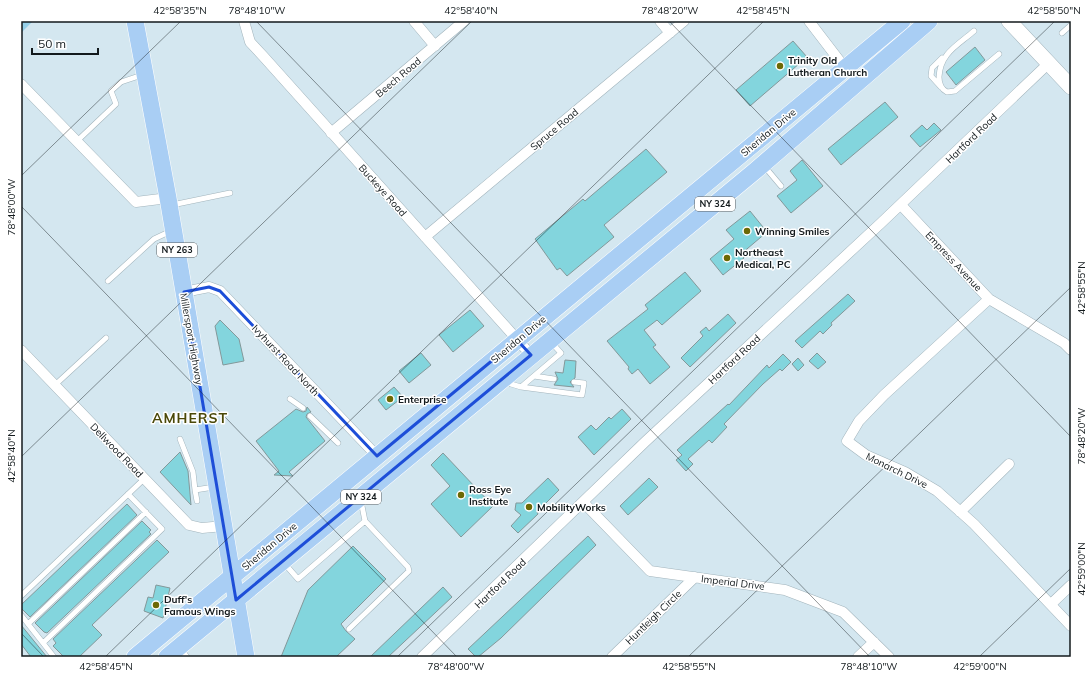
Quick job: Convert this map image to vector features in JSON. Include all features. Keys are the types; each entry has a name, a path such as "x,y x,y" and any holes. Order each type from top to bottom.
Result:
{"main road":[{"name":"Millersport Highway","path":"135,21 169,202 246,657"},
{"name":"Sheridan Drive","path":"135,657 902,21"},
{"name":"Sheridan Drive","path":"178,654 236,600 503,378 763,165 929,21"}],"street":[{"name":"Buckeye Road","path":"244,21 250,42 531,355"},
{"path":"414,21 435,46"},
{"name":"Beech Road","path":"331,133 464,21"},
{"path":"660,21 670,33"},
{"name":"Spruce Road","path":"425,237 684,21"},
{"path":"809,21 846,68"},
{"path":"1009,21 1071,86"},
{"name":"Hartford Road","path":"422,657 584,503 646,441 901,204 1049,63"},
{"path":"21,84 136,202 169,202"},
{"name":"Empress Avenue","path":"901,204 989,299 1064,343 1071,350"},
{"name":"Ivyhurst Road North","path":"184,292 210,287 220,291 377,456"},
{"name":"Monarch Drive","path":"989,299 884,395 859,421 846,441 866,455 922,480 937,491 960,512 1071,626"},
{"name":"Dellwood Road","path":"21,350 189,525 202,528 224,526"},
{"path":"960,512 1009,464"},
{"name":"Imperial Drive","path":"584,503 650,571 785,590 843,612 889,657"},
{"name":"Huntleigh Circle","path":"612,657 695,577"},
{"path":"1051,604 1071,585"},
{"path":"858,657 874,642"}],"lane":[{"path":"1062,32 1071,24"},
{"path":"974,31 934,65 931,72 934,82 947,92 955,91 999,54"},
{"path":"941,87 939,78 941,62 947,54"},
{"path":"76,142 116,104 111,91 121,82 145,74"},
{"path":"763,165 780,186"},
{"path":"169,202 230,193"},
{"path":"108,281 154,239 173,230"},
{"path":"55,385 106,338"},
{"path":"521,387 561,353 550,340"},
{"path":"534,376 554,379"},
{"path":"503,378 510,384 521,387 582,395 584,383 574,382"},
{"path":"290,399 303,408"},
{"path":"310,416 338,443"},
{"path":"180,439 193,472 197,501"},
{"path":"21,596 144,479"},
{"path":"195,490 217,486"},
{"path":"43,643 162,529 128,494"},
{"path":"349,629 408,571 408,568 365,521 360,498"},
{"path":"28,624 146,512"},
{"path":"283,562 298,579 365,521"},
{"path":"21,615 54,657"}],"highlighted area":[{"path":"209,287 220,291 377,456 517,340 531,355 382,480 236,600 184,292"}],"shaded area":[{"path":"21,21 33,21 21,33"}],"building":[{"name":"Trinity Old Lutheran Church","path":"793,41 807,57 750,106 736,90"},
{"path":"975,47 985,60 956,85 946,72"},
{"path":"885,102 898,117 841,165 828,149"},
{"path":"934,123 941,130 920,147 910,136 922,125 927,130"},
{"path":"646,149 667,172 604,225 614,237 567,276 560,268 557,270 535,239 583,199 585,201"},
{"path":"802,160 823,186 791,213 777,196 797,180 790,171"},
{"path":"750,211 767,232 741,254 744,258 723,275 710,259 734,239 726,230"},
{"path":"685,272 701,291 662,325 657,320 644,330 656,345 653,347 670,367 650,384 638,369 632,374 628,369 629,367 607,341 648,309 645,305"},
{"path":"848,294 855,301 831,323 832,325 823,334 820,331 802,348 795,341"},
{"path":"470,310 484,326 453,352 439,335"},
{"path":"728,314 736,323 690,367 681,358 703,336 700,332 706,327 709,331"},
{"path":"220,320 239,339 244,361 223,365 215,326"},
{"path":"421,353 431,365 409,383 399,371"},
{"path":"817,353 826,362 818,369 809,361"},
{"path":"783,354 791,362 782,371 780,369 763,384 724,424 727,427 712,443 709,440 688,459 693,464 686,471 676,460 682,455 677,450 728,404 729,405 767,365 769,368"},
{"path":"798,358 804,365 798,371 792,364"},
{"path":"565,360 576,361 575,378 570,382 574,387 554,385 558,379 555,372 563,373"},
{"name":"Enterprise","path":"394,387 403,397 386,410 378,400"},
{"path":"307,407 311,412 307,414 306,417 325,441 289,472 293,476 274,475 279,471 256,441 296,409 303,412 306,411"},
{"path":"622,409 631,419 594,455 578,437 591,425 596,430 609,417 611,419"},
{"path":"180,452 188,471 191,505 160,472"},
{"name":"Ross Eye Institute","path":"443,453 493,506 461,537 431,504 450,486 431,465"},
{"name":"MobilityWorks","path":"548,478 559,490 537,512 538,514 518,533 511,526 521,515 515,510 516,503 522,503"},
{"path":"649,478 658,487 628,515 620,506"},
{"path":"127,504 137,515 30,617 21,608 21,605"},
{"path":"142,521 151,530 149,532 151,534 47,633 44,632 35,623"},
{"path":"588,536 596,545 501,638 478,657 476,657 468,649"},
{"path":"157,540 169,552 92,625 102,635 79,657 64,657 53,646 56,643 53,639"},
{"path":"353,546 386,579 341,624 355,639 336,657 281,657 308,590"},
{"name":"Duff's Famous Wings","path":"156,585 170,588 163,618 144,611 148,597 153,598"},
{"path":"443,587 452,597 388,657 370,657"},
{"path":"21,625 47,657 31,657 21,644"}],"place":[{"name":"Trinity Old Lutheran Church","path":"780,66"},
{"name":"Winning Smiles","path":"747,231"},
{"name":"Northeast Medical, PC","path":"727,258"},
{"name":"Enterprise","path":"390,399"},
{"name":"Ross Eye Institute","path":"461,495"},
{"name":"MobilityWorks","path":"529,507"},
{"name":"Duff's Famous Wings","path":"156,605"}],"district":[{"name":"AMHERST","path":"190,418"}]}
